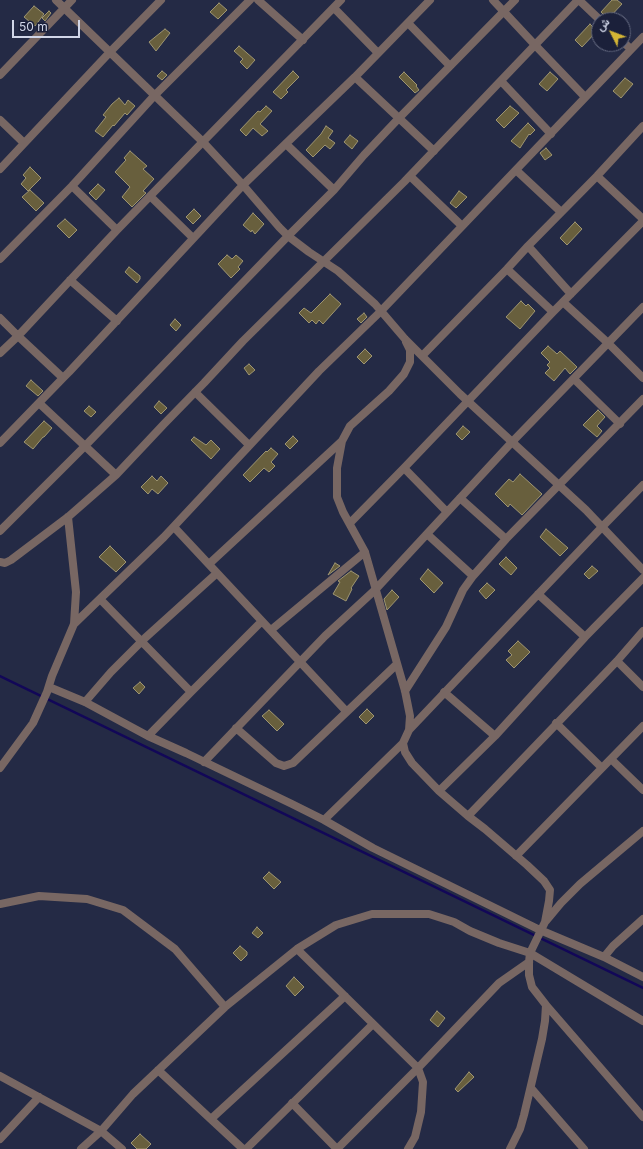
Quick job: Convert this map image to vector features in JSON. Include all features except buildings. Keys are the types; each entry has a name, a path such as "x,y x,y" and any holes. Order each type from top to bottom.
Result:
{"street":[{"path":"56,0 203,142 288,236 338,271 356,286 422,356 468,401 586,510 643,570"},
{"path":"0,75 72,0"},
{"path":"0,168 161,0"},
{"path":"0,259 72,186 154,96 250,0"},
{"path":"258,0 303,40"},
{"path":"0,353 18,336 117,230 342,0"},
{"path":"0,443 69,372 243,185 355,77 430,0"},
{"path":"492,0 585,97"},
{"path":"0,531 85,446 334,190 399,118 515,0"},
{"path":"0,562 4,563 11,560 68,517 116,475 243,341 410,176 534,45 579,0 592,12"},
{"path":"334,8 378,53"},
{"path":"408,23 450,66"},
{"path":"631,50 643,37"},
{"path":"74,624 174,527 319,371 381,311 629,52"},
{"path":"355,77 434,151"},
{"path":"501,81 551,134"},
{"path":"0,120 24,142"},
{"path":"422,356 597,176 643,126"},
{"path":"286,144 334,190"},
{"path":"516,170 561,212"},
{"path":"410,176 462,226"},
{"path":"350,522 643,220 597,176"},
{"path":"72,186 117,230"},
{"path":"150,196 194,238"},
{"path":"528,246 571,294"},
{"path":"507,269 553,312"},
{"path":"70,280 117,321"},
{"path":"563,302 608,343 643,378"},
{"path":"204,762 325,636 375,590 512,442 643,307"},
{"path":"0,318 62,378"},
{"path":"405,339 410,350 410,362 404,374 389,391 350,426 342,441 337,468 337,497 343,512 350,522 365,552 405,691 410,716 409,730"},
{"path":"574,379 620,424"},
{"path":"195,392 249,445"},
{"path":"405,691 446,627 463,590 473,576 506,539 643,399"},
{"path":"39,403 116,475"},
{"path":"208,564 342,441"},
{"path":"404,468 447,512"},
{"path":"324,820 403,743 409,730 444,692 643,485"},
{"path":"460,498 506,539"},
{"path":"0,768 33,723 74,624 76,592 68,517"},
{"path":"174,527 346,711"},
{"path":"427,534 473,576"},
{"path":"271,630 365,552"},
{"path":"85,702 111,672 141,642 217,573"},
{"path":"439,791 494,736 585,637 643,578"},
{"path":"538,594 585,637"},
{"path":"100,599 190,692"},
{"path":"148,736 262,621"},
{"path":"468,816 617,661 643,631"},
{"path":"617,661 643,687"},
{"path":"236,728 276,763 284,766 292,763 397,664"},
{"path":"48,687 85,702 148,736 324,820 373,848 540,930 604,957 643,977"},
{"path":"444,692 494,736"},
{"path":"556,723 602,768"},
{"path":"516,856 643,726"},
{"path":"403,743 405,752 412,763 439,791 544,881 550,890 545,922"},
{"path":"611,759 643,790"},
{"path":"643,831 580,884 562,903 540,930 529,958 532,986 546,1005 643,1117"},
{"path":"0,904 39,896 87,899 123,910 175,950 225,1007"},
{"path":"81,1149 100,1131 132,1094 225,1007 297,949 336,925 372,914 429,914 454,922 529,958 643,1021"},
{"path":"604,957 613,946 643,919"},
{"path":"297,949 418,1068 422,1082 421,1112 415,1137 408,1149"},
{"path":"292,1103 337,1149 418,1068 499,983 529,958"},
{"path":"211,1119 345,996"},
{"path":"510,1149 522,1122 531,1088 542,1039 546,1005"},
{"path":"246,1149 373,1024"},
{"path":"158,1070 242,1149"},
{"path":"0,1076 100,1131 122,1149"},
{"path":"531,1088 584,1149"},
{"path":"0,1139 40,1097"}],"waterway":[{"path":"0,676 643,988"}]}
